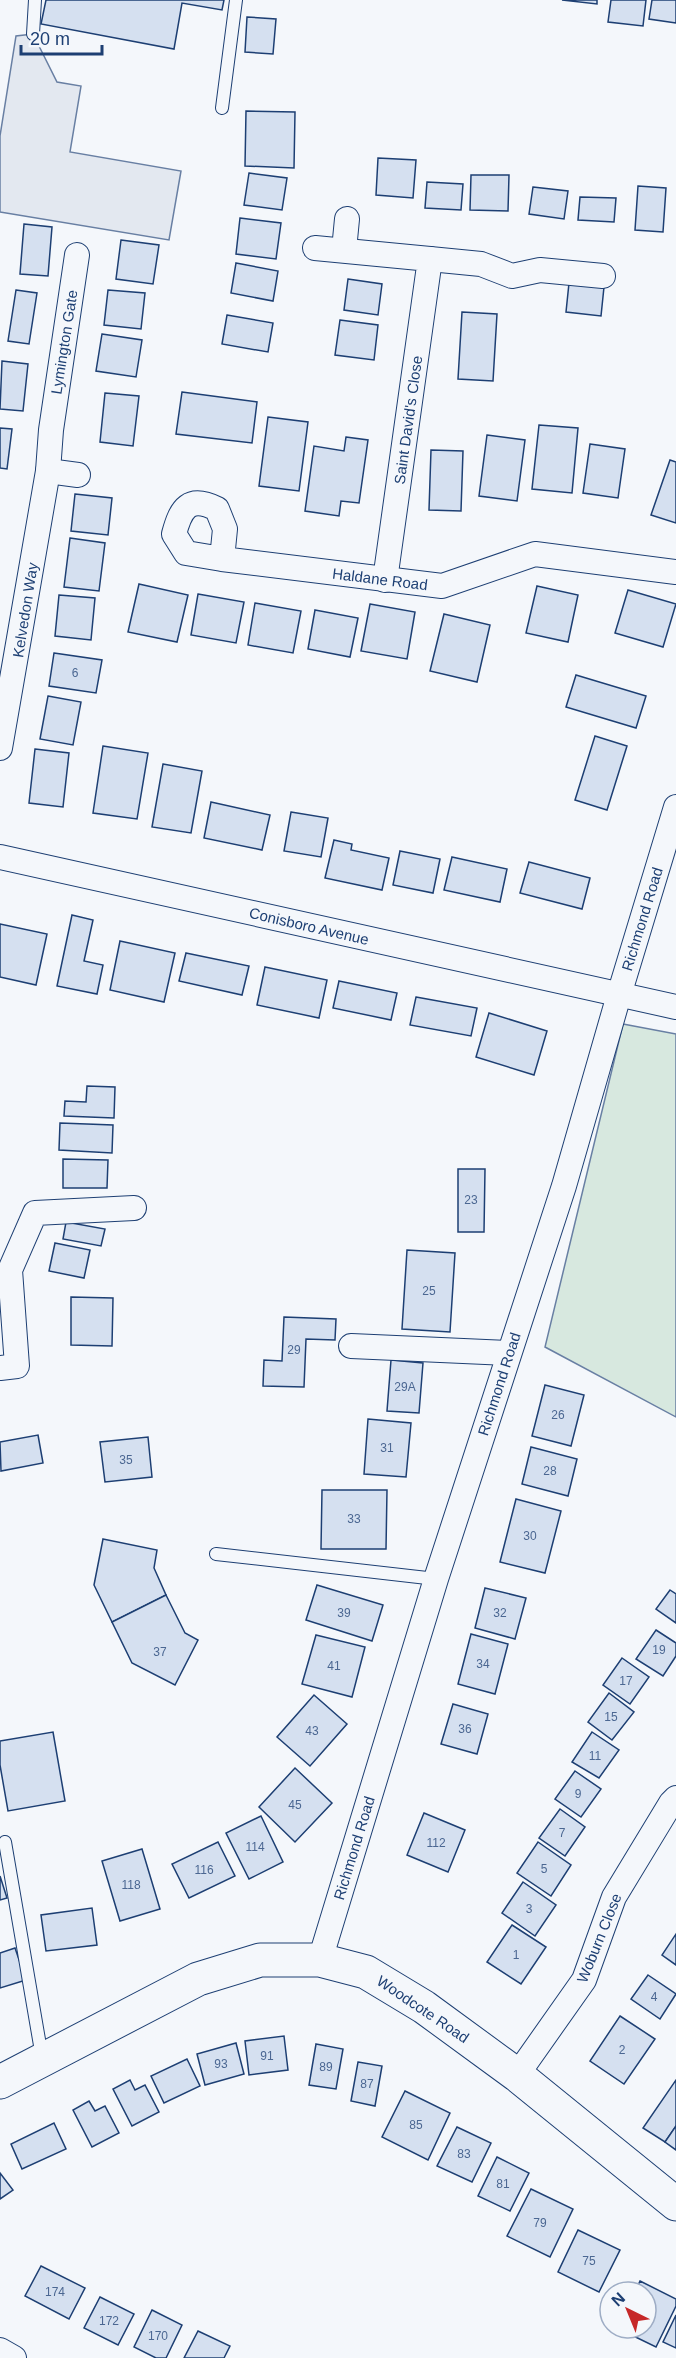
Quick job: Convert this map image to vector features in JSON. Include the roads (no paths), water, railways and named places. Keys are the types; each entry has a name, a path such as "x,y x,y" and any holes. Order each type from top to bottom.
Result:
{"main road":[{"name":"Woodcote Road","path":"0,2082 42,2058 198,1979 260,1960 320,1960 366,1972 424,2007 517,2075 676,2204"}],"street":[{"path":"344,250 347,219"},
{"path":"315,248 481,264 512,276 540,270 603,276"},
{"name":"Lymington Gate","path":"51,430 77,255"},
{"name":"Saint David's Close","path":"385,580 430,259"},
{"name":"Kelvedon Way","path":"0,748 48,471 51,430"},
{"path":"48,471 78,475"},
{"name":"Haldane Road","path":"222,559 442,586 535,554 676,572"},
{"name":"Richmond Road","path":"320,1960 436,1579 564,1186 676,807"},
{"name":"Conisboro Avenue","path":"0,857 676,1007"},
{"path":"9,1367 10,1270 35,1213 134,1208"},
{"path":"351,1346 508,1353"},
{"name":"Woburn Close","path":"517,2075 584,1980 614,1897 676,1798"},
{"path":"0,2350 14,2358"}],"lane":[{"path":"33,34 35,0"},
{"path":"222,108 236,0"},
{"path":"216,1554 436,1579"},
{"path":"5,1842 42,2058"}]}
